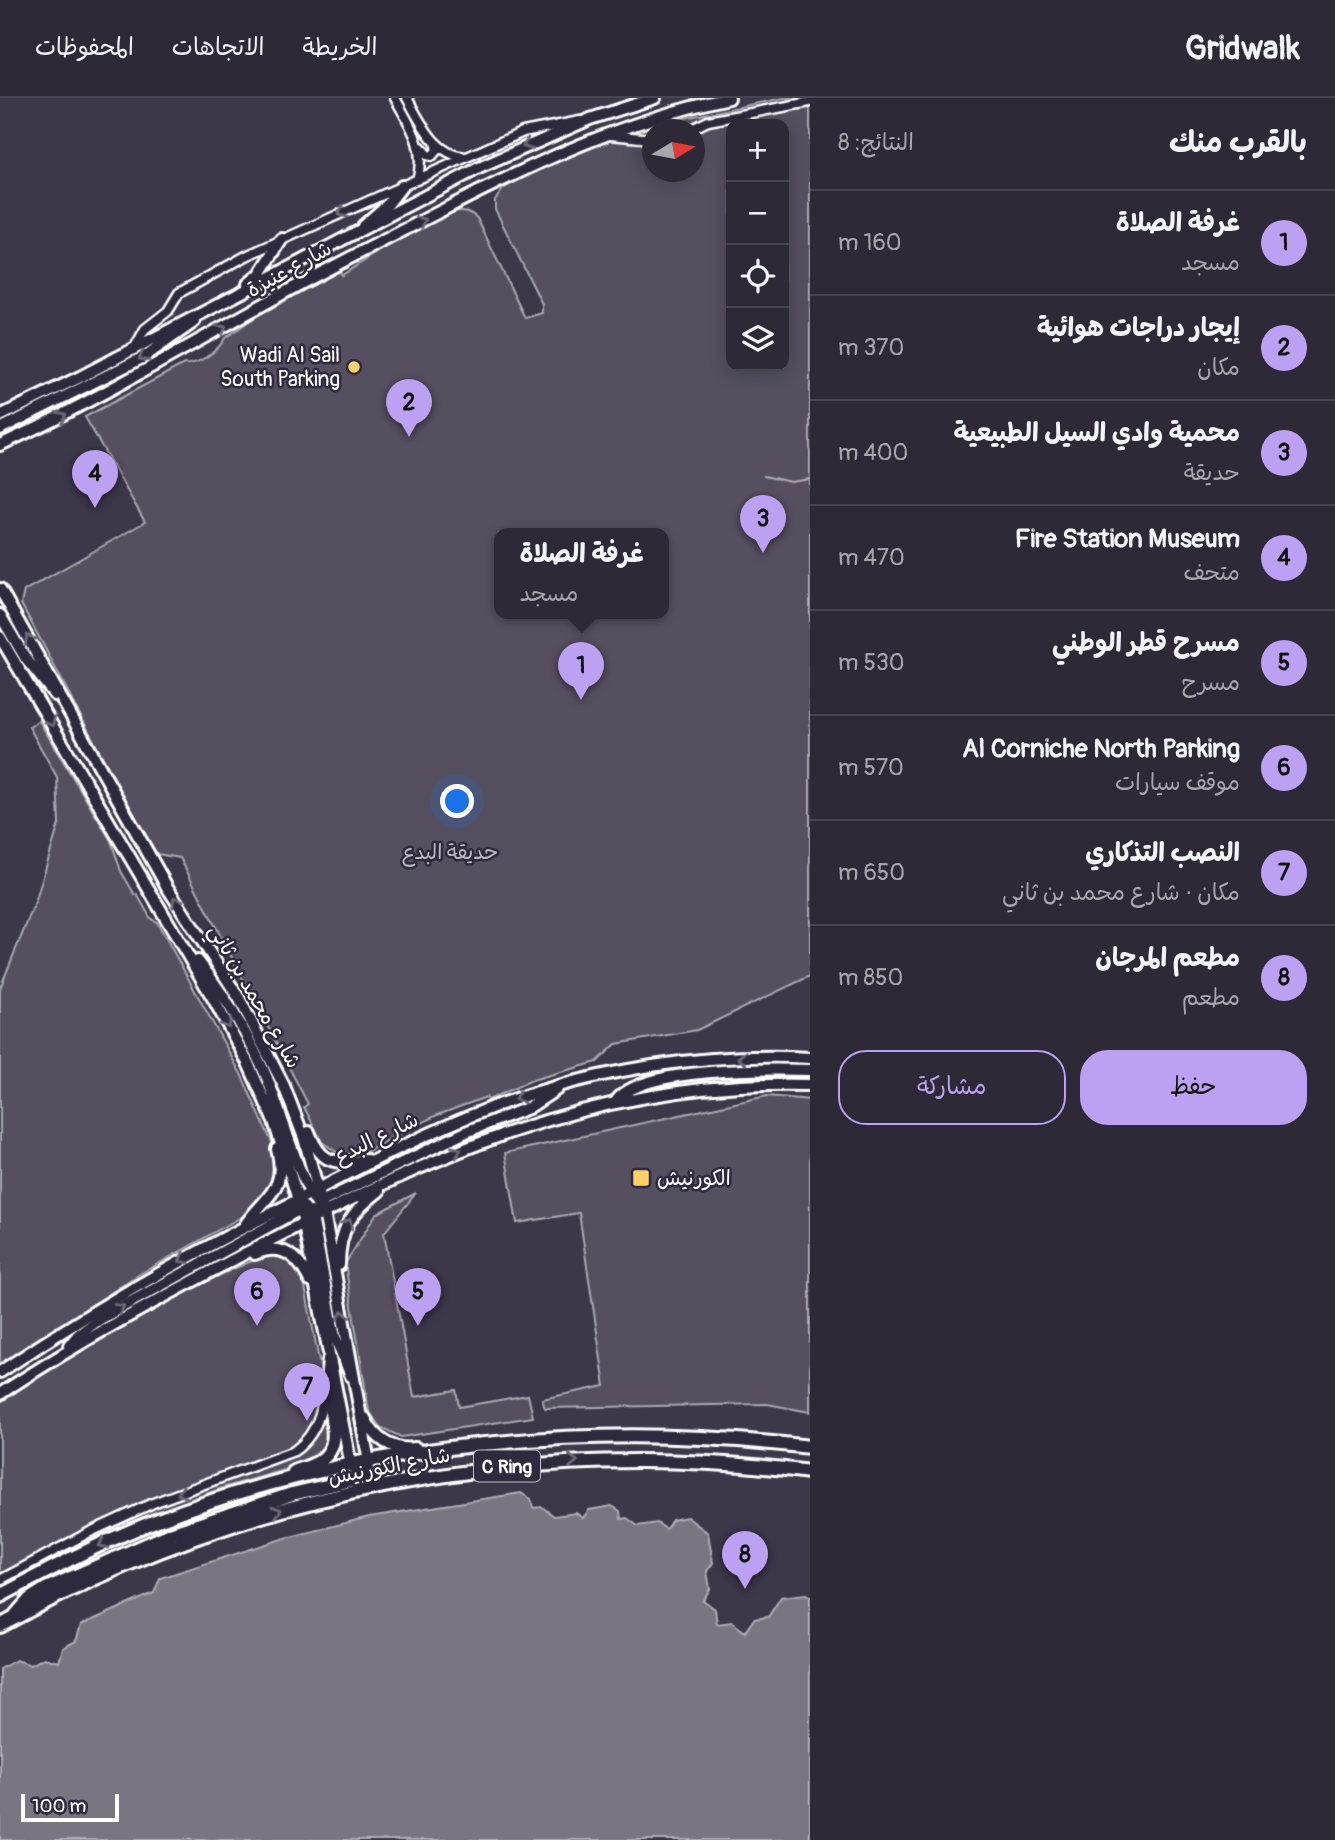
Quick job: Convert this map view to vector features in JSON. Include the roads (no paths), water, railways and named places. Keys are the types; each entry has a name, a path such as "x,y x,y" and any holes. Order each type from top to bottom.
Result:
{"highway":[{"path":"282,1481 322,1460 331,1447 335,1426 328,1389 332,1376"},
{"name":"شارع الكورنيش","path":"0,1596 158,1520 282,1481 369,1462 454,1448 565,1436 626,1434 723,1438 810,1447"},
{"name":"شارع الكورنيش","path":"6,1623 80,1585 184,1541 266,1514 380,1485 491,1468 595,1460 706,1462 810,1472"},
{"path":"6,1623 39,1593 133,1549 239,1510 360,1477 369,1462"}],"main road":[{"name":"شارع عنيزة","path":"0,416 491,162 590,119 655,98"},
{"name":"شارع عنيزة","path":"0,445 163,363 351,257 496,182 600,135 676,111 729,98"},
{"path":"361,230 368,219 385,208 402,186"},
{"path":"242,293 260,274 282,240"},
{"path":"0,429 144,357 182,333 197,316"},
{"name":"شارع محمد بن ثاني","path":"0,589 167,887 251,1020 294,1109 311,1205 316,1292 351,1466 360,1477 380,1485"},
{"path":"0,615 34,670 69,710"},
{"name":"شارع محمد بن ثاني","path":"0,637 182,944 244,1054 274,1121 311,1205 339,1286 369,1462"},
{"path":"182,944 222,994 254,1050 284,1117 311,1205 335,1337 344,1365 354,1381"},
{"name":"شارع البدع","path":"0,1394 67,1350 217,1268 376,1160 464,1119 559,1086 620,1072 697,1061 810,1058"},
{"path":"618,1100 632,1088 688,1075 749,1069 810,1070"},
{"name":"شارع البدع","path":"0,1371 144,1280 243,1227 394,1178 514,1129 618,1100 720,1086 810,1085"},
{"path":"67,1350 78,1335 100,1319 311,1205 468,1131 528,1108 550,1096 559,1086"},
{"path":"294,1109 305,1122 316,1149 330,1161 340,1163 376,1160"},
{"path":"243,1227 271,1196 279,1179 281,1164 274,1121"},
{"path":"339,1286 340,1248 344,1226 359,1206 394,1178"},
{"path":"217,1268 262,1251 281,1250 300,1262 316,1292"},
{"path":"358,1403 372,1430 388,1445 406,1450 444,1445 454,1448"}],"street":[{"path":"395,98 418,141 430,157 437,150 435,141"},
{"path":"407,98 435,141 451,155 468,157"},
{"path":"705,122 810,102"},
{"name":"شارع عنيزة","path":"134,349 145,329 168,311 179,292 282,240 528,131 590,119"},
{"name":"شارع عنيزة","path":"600,135 642,136"},
{"path":"417,180 422,160 418,141"},
{"name":"شارع محمد بن ثاني","path":"310,1437 321,1413 328,1356"},
{"name":"شارع الكورنيش","path":"0,1580 135,1511 221,1476 288,1455 310,1437"}],"waterway":[{"path":"764,476 791,482 810,479"}],"place":[{"name":"Wadi Al Sail South Parking","path":"354,367"},
{"name":"إيجار دراجات هوائية","path":"409,437"},
{"name":"Fire Station Museum","path":"95,508"},
{"name":"محمية وادي السيل الطبيعية","path":"763,553"},
{"name":"غرفة الصلاة","path":"581,700"},
{"name":"الكورنيش","path":"641,1178"},
{"name":"Al Corniche North Parking","path":"257,1326"},
{"name":"مسرح قطر الوطني","path":"418,1326"},
{"name":"النصب التذكاري","path":"307,1421"},
{"name":"مطعم المرجان","path":"745,1589"}],"park label":[{"name":"حديقة البدع","path":"450,852"}]}
